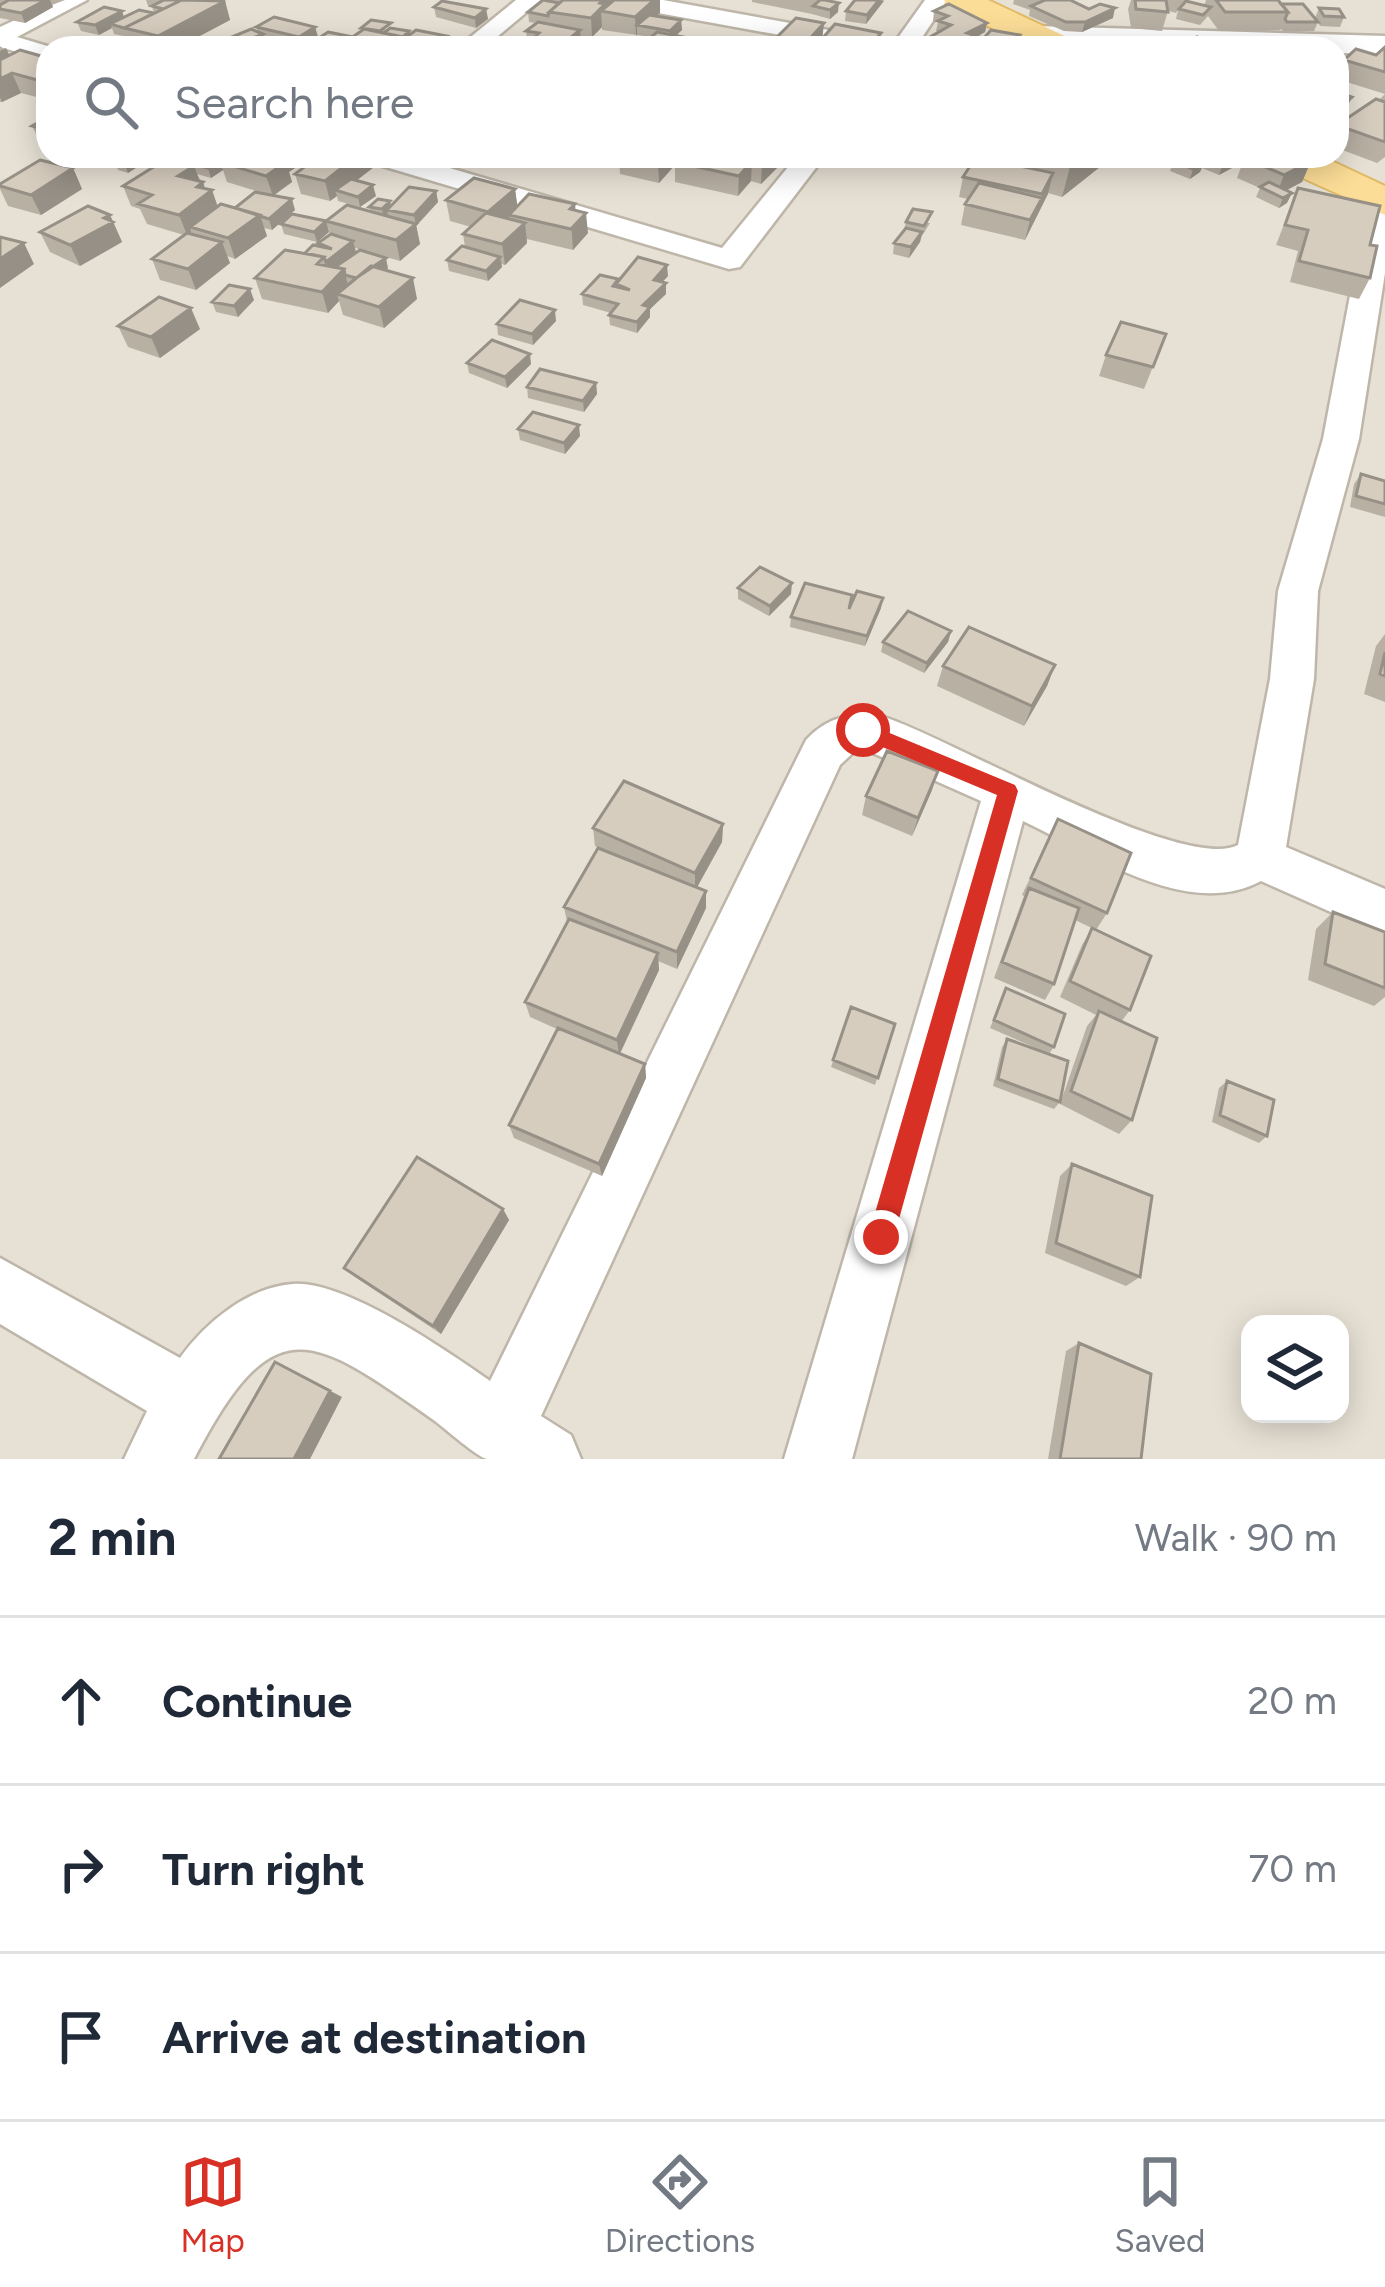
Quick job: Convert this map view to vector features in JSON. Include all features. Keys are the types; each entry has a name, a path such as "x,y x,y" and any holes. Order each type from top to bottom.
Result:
{"main road":[{"path":"961,0 1035,36"},
{"path":"1313,168 1383,201"}],"street":[{"path":"0,38 76,0"},
{"path":"484,36 530,0"},
{"path":"625,0 824,36"},
{"path":"911,36 936,0"},
{"path":"0,38 36,50"},
{"path":"1349,45 1385,45"},
{"path":"420,168 729,260 802,168"},
{"path":"1260,858 1292,679 1298,591 1341,439 1383,201"},
{"path":"158,1459 188,1399 249,1332 294,1314 332,1320 363,1337 524,1445 822,753 843,731 863,730 1160,863 1229,874 1260,858"},
{"path":"818,1459 1008,791"},
{"path":"1260,858 1385,914"},
{"path":"0,1289 188,1399"}],"shaded area":[{"path":"0,0 1385,0 1385,1459 0,1459"}],"building":[{"path":"9,0 46,0 21,13 0,9"},
{"path":"182,0 163,9 152,6"},
{"path":"182,0 225,1 158,36 124,28"},
{"path":"543,0 559,3 548,16 528,12"},
{"path":"563,0 603,0 600,3 605,4 591,18 549,12"},
{"path":"614,0 654,0 635,17 601,11"},
{"path":"820,0 839,3 830,10 813,6"},
{"path":"855,0 879,0 867,15 846,11"},
{"path":"1045,0 1070,0 1089,9 1100,4 1115,8 1085,22 1066,22 1031,6"},
{"path":"1135,0 1166,0 1168,12 1136,9"},
{"path":"1216,0 1278,0 1288,12 1225,12"},
{"path":"442,1 486,9 475,18 434,7"},
{"path":"1186,1 1211,7 1203,15 1179,9"},
{"path":"949,4 987,23 967,33 976,36 932,36 951,25 938,21 948,16 934,11"},
{"path":"1281,4 1303,4 1318,22 1287,22 1288,12"},
{"path":"104,7 122,11 95,25 77,22"},
{"path":"1319,8 1339,9 1344,17 1324,16"},
{"path":"139,10 154,13 124,28 110,24"},
{"path":"649,15 681,20 670,31 637,25"},
{"path":"274,17 315,27 295,36 256,27"},
{"path":"796,18 824,23 812,36 778,36"},
{"path":"371,20 391,23 380,31 361,28"},
{"path":"538,22 580,30 573,36 536,36 539,33 526,31"},
{"path":"835,24 881,33 878,36 824,36"},
{"path":"390,28 409,31 404,36 384,33"},
{"path":"251,29 263,34 258,36 234,36"},
{"path":"364,29 398,36 354,36"},
{"path":"416,30 447,36 408,36"},
{"path":"991,30 1020,35 1019,36 986,36"},
{"path":"1385,47 1385,72 1349,61 1356,49 1376,55"},
{"path":"20,50 36,55 36,80 12,73 0,79 0,60"},
{"path":"1376,99 1385,102 1385,142 1349,129 1349,117"},
{"path":"36,162 36,168 73,168 31,195 0,184"},
{"path":"152,168 191,168 178,176 203,182 197,187 212,190 179,215 138,204 152,195 123,186"},
{"path":"240,168 277,168 266,176"},
{"path":"303,168 342,168 325,181 295,174"},
{"path":"702,168 746,168 739,176"},
{"path":"969,168 1053,173 1042,194 963,177"},
{"path":"1268,168 1298,168 1284,175"},
{"path":"474,178 515,189 488,212 446,200"},
{"path":"351,179 373,185 358,197 335,190"},
{"path":"1269,182 1292,193 1283,198 1260,187"},
{"path":"979,183 1042,198 1030,220 965,204"},
{"path":"409,187 436,191 414,215 387,210"},
{"path":"1298,188 1380,206 1370,245 1377,246 1370,278 1299,261 1308,230 1285,225"},
{"path":"255,192 292,199 269,219 235,208"},
{"path":"529,194 575,204 570,209 586,213 571,229 509,215"},
{"path":"378,199 390,201 382,209 369,207"},
{"path":"221,204 260,215 228,238 190,227"},
{"path":"347,205 416,224 396,240 326,221"},
{"path":"88,206 110,215 104,218 113,222 70,245 40,232"},
{"path":"913,209 932,212 924,226 906,222"},
{"path":"486,213 525,223 502,244 463,234"},
{"path":"292,214 326,221 314,232 281,224"},
{"path":"906,228 922,232 911,247 894,243"},
{"path":"187,233 222,242 188,269 152,259"},
{"path":"331,234 353,241 326,262 324,257 305,253 313,245 332,249 318,243"},
{"path":"0,237 24,243 0,259"},
{"path":"462,246 500,257 486,271 447,260"},
{"path":"285,250 324,257 317,264 344,269 322,292 255,278"},
{"path":"360,250 386,258 356,278 335,267"},
{"path":"638,257 667,265 654,280 666,283 643,305 650,307 637,322 609,315 618,304 582,294 600,275 618,279 613,286 630,290 616,284"},
{"path":"371,266 413,278 379,307 337,294"},
{"path":"229,285 250,289 234,306 212,302"},
{"path":"159,297 191,308 151,337 118,326"},
{"path":"520,300 555,310 532,334 497,324"},
{"path":"1121,322 1166,334 1153,367 1106,355"},
{"path":"492,340 530,354 505,377 467,363"},
{"path":"540,369 596,383 583,401 527,387"},
{"path":"533,412 579,425 564,443 518,429"},
{"path":"1361,474 1385,481 1385,504 1356,496"},
{"path":"760,567 792,583 770,606 738,588"},
{"path":"805,583 852,595 849,609 857,591 883,598 867,636 791,617"},
{"path":"908,611 951,631 927,663 883,642"},
{"path":"969,627 1055,665 1032,706 943,666"},
{"path":"887,751 938,771 918,818 866,796"},
{"path":"624,781 723,824 695,873 593,828"},
{"path":"1058,819 1131,853 1107,913 1031,878"},
{"path":"598,848 706,891 677,952 564,907"},
{"path":"1029,888 1079,908 1054,984 1002,962"},
{"path":"1333,912 1385,932 1385,988 1325,964"},
{"path":"569,919 658,953 617,1040 525,1002"},
{"path":"1092,928 1151,956 1130,1010 1070,981"},
{"path":"1006,988 1065,1014 1054,1047 994,1020"},
{"path":"851,1007 895,1024 878,1078 833,1060"},
{"path":"1099,1011 1157,1038 1132,1120 1071,1091"},
{"path":"558,1028 645,1064 599,1164 509,1125"},
{"path":"1007,1039 1068,1061 1060,1102 998,1079"},
{"path":"1227,1081 1274,1100 1267,1136 1220,1115"},
{"path":"417,1157 503,1209 433,1326 344,1268"},
{"path":"1072,1164 1152,1196 1140,1277 1056,1243"},
{"path":"1079,1343 1151,1374 1141,1459 1060,1459"},
{"path":"275,1362 330,1391 294,1459 219,1459"}],"route":[{"path":"863,730 1008,791 881,1237"}]}
